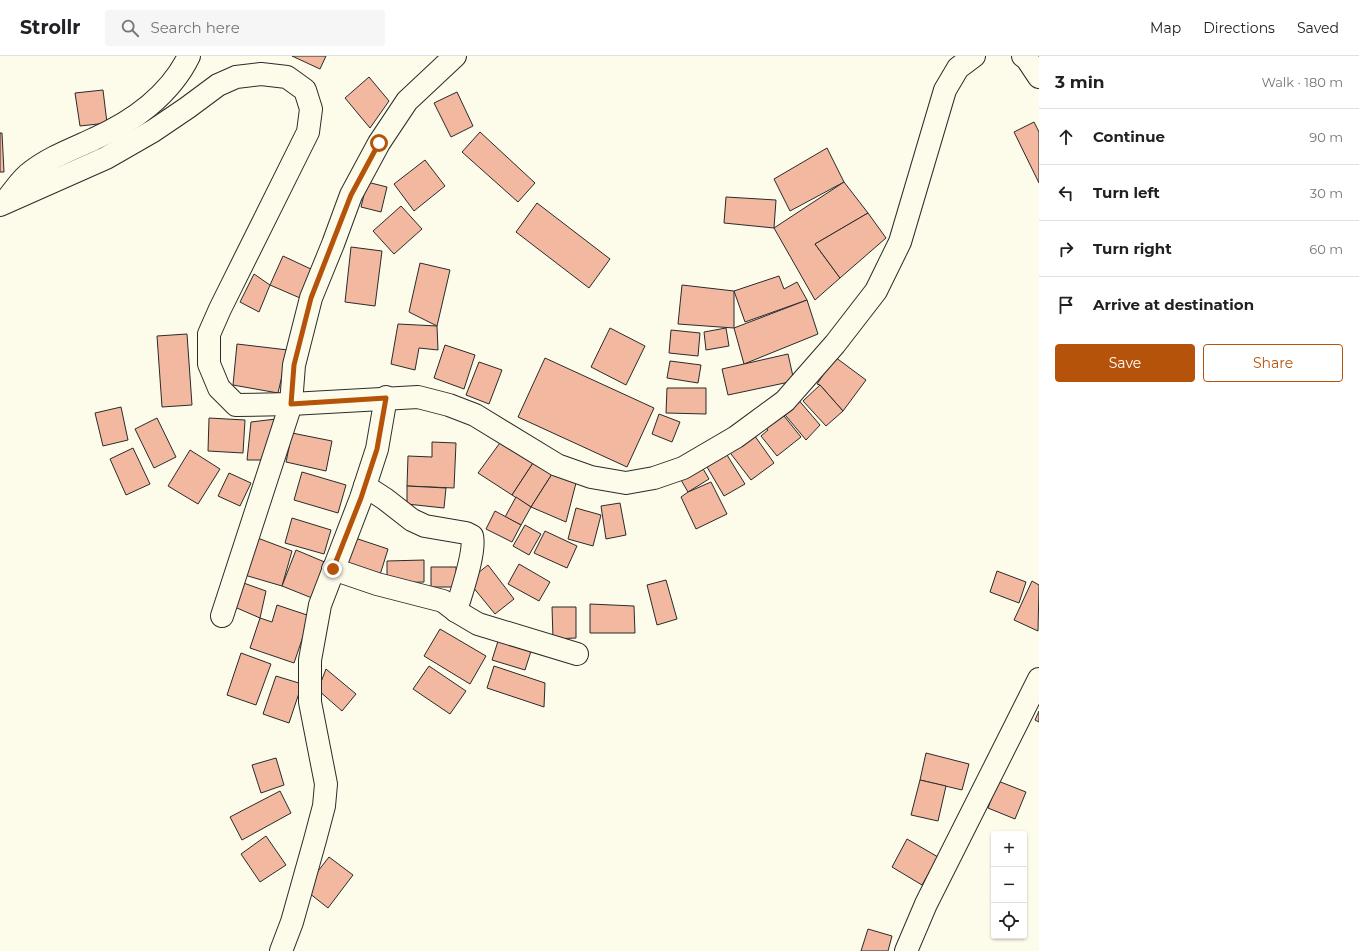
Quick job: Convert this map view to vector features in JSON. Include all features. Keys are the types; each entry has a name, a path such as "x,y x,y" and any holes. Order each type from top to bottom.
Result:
{"street":[{"path":"2,204 30,172 47,161 110,131 137,115 161,95 184,66 189,56"},
{"path":"2,204 106,158 153,131 218,85 236,77 261,74 287,77 305,90 311,109 308,132 209,334 209,364 219,388 236,405 291,404 418,397 449,405 475,415 557,465 591,477 626,483 654,478 683,468 736,437 785,401 835,344 876,291 900,242 945,90 958,68 974,56"},
{"path":"1025,57 1039,77"},
{"path":"222,616 291,404 294,365 311,298 351,195 379,143 407,101 442,60"},
{"path":"281,951 294,917 324,806 326,784 310,702 310,660 320,605 365,486 377,449 386,398"},
{"path":"365,486 385,498 412,520 418,523 425,526 466,533 472,536 472,554 456,611"},
{"path":"333,569 404,592 443,601 456,611 478,624 577,654"},
{"path":"906,951 926,904 1039,678"}],"building":[{"path":"292,56 326,56 320,69"},
{"path":"369,77 389,101 370,128 345,98"},
{"path":"103,90 107,123 80,126 75,93"},
{"path":"457,92 473,126 451,137 434,103"},
{"path":"1034,122 1039,132 1039,183 1014,132"},
{"path":"480,132 535,183 518,202 462,152"},
{"path":"0,133 2,133 4,172 0,172"},
{"path":"827,148 844,182 790,211 774,179"},
{"path":"425,160 445,186 414,211 394,184"},
{"path":"367,182 387,187 381,212 361,207"},
{"path":"844,182 868,213 815,244 840,278 815,300 774,228"},
{"path":"726,197 776,200 774,228 724,223"},
{"path":"537,203 610,259 589,288 516,232"},
{"path":"401,206 422,229 394,254 373,231"},
{"path":"868,213 886,238 840,278 815,244"},
{"path":"351,247 382,251 375,306 345,302"},
{"path":"283,256 313,270 300,298 270,285"},
{"path":"420,263 450,270 437,326 409,312"},
{"path":"254,274 270,285 259,312 240,302"},
{"path":"779,276 784,289 797,282 807,300 745,322 734,291"},
{"path":"682,285 734,291 734,328 678,324"},
{"path":"807,300 818,334 744,364 734,328"},
{"path":"398,324 437,326 438,350 419,348 415,370 391,364"},
{"path":"610,328 645,346 626,385 591,367"},
{"path":"726,328 729,346 706,350 704,332"},
{"path":"671,330 700,333 698,356 669,353"},
{"path":"187,334 192,405 162,407 157,336"},
{"path":"237,344 288,350 278,393 233,385"},
{"path":"445,345 475,355 464,389 434,378"},
{"path":"788,354 794,381 728,395 722,369"},
{"path":"835,357 866,380 843,411 820,385 817,384"},
{"path":"545,358 654,408 627,467 518,417"},
{"path":"670,361 701,365 698,383 667,378"},
{"path":"479,362 502,370 489,404 466,395"},
{"path":"820,385 843,411 826,426 803,401"},
{"path":"667,388 706,388 706,414 666,413"},
{"path":"796,397 820,425 806,440 781,410"},
{"path":"121,407 128,440 103,446 95,413"},
{"path":"780,411 801,437 777,456 761,436 768,430 764,425"},
{"path":"659,414 680,422 672,442 652,434"},
{"path":"157,418 176,457 154,468 135,429"},
{"path":"209,418 245,420 243,453 208,451"},
{"path":"276,419 262,460 247,460 251,422"},
{"path":"752,432 774,463 751,480 728,450"},
{"path":"292,433 332,441 326,471 286,462"},
{"path":"502,440 533,463 512,495 478,473"},
{"path":"432,442 456,443 454,488 407,486 408,456 432,457"},
{"path":"133,448 150,484 126,495 110,459"},
{"path":"190,450 220,469 198,504 168,486"},
{"path":"727,455 745,484 724,496 707,467"},
{"path":"533,463 552,474 531,507 512,495"},
{"path":"702,467 709,479 688,492 681,480"},
{"path":"302,472 346,485 338,513 294,500"},
{"path":"229,473 251,483 240,506 218,496"},
{"path":"552,474 576,483 566,522 531,507"},
{"path":"711,482 727,514 696,529 681,497 688,492"},
{"path":"407,486 446,488 444,508 407,504"},
{"path":"516,497 531,507 521,525 505,517"},
{"path":"620,503 626,535 606,539 601,506"},
{"path":"576,508 601,515 593,546 568,539"},
{"path":"495,511 521,525 512,542 486,529"},
{"path":"292,518 331,530 324,554 285,543"},
{"path":"525,525 541,534 529,555 513,546"},
{"path":"545,531 577,546 567,568 534,553"},
{"path":"255,537 292,551 282,586 241,574"},
{"path":"355,538 388,549 380,575 347,564"},
{"path":"296,550 327,563 312,598 282,586"},
{"path":"424,560 424,582 387,583 387,561"},
{"path":"519,564 550,582 539,601 508,584"},
{"path":"488,565 514,599 495,614 468,581"},
{"path":"431,567 456,567 457,587 431,587"},
{"path":"997,571 1026,582 1019,603 990,592"},
{"path":"666,580 677,619 657,625 647,585"},
{"path":"238,581 266,591 260,618 230,605"},
{"path":"1032,581 1039,585 1038,631 1014,620"},
{"path":"590,604 634,606 635,633 590,633"},
{"path":"277,605 310,616 294,663 250,648 260,618 272,622"},
{"path":"552,607 576,607 576,638 553,639"},
{"path":"440,629 486,656 470,684 424,656"},
{"path":"499,638 532,648 525,670 492,660"},
{"path":"241,653 271,664 256,705 227,695"},
{"path":"429,666 466,691 450,714 413,689"},
{"path":"494,666 545,683 544,707 487,688"},
{"path":"326,669 356,694 342,711 318,690"},
{"path":"276,676 302,684 289,723 263,714"},
{"path":"1039,711 1039,722 1035,720"},
{"path":"926,753 969,764 962,790 920,780"},
{"path":"276,758 284,785 261,793 252,765"},
{"path":"920,780 946,786 938,821 911,815"},
{"path":"998,781 1026,792 1015,819 988,808"},
{"path":"280,791 291,813 242,840 230,817"},
{"path":"266,836 286,865 260,882 241,854"},
{"path":"907,839 938,857 922,885 892,867"},
{"path":"329,857 353,875 328,908 304,889"},
{"path":"868,929 892,936 888,951 861,951"}],"route":[{"path":"333,569 361,498 377,449 386,398 291,404 294,365 311,298 351,195 379,143"}]}
